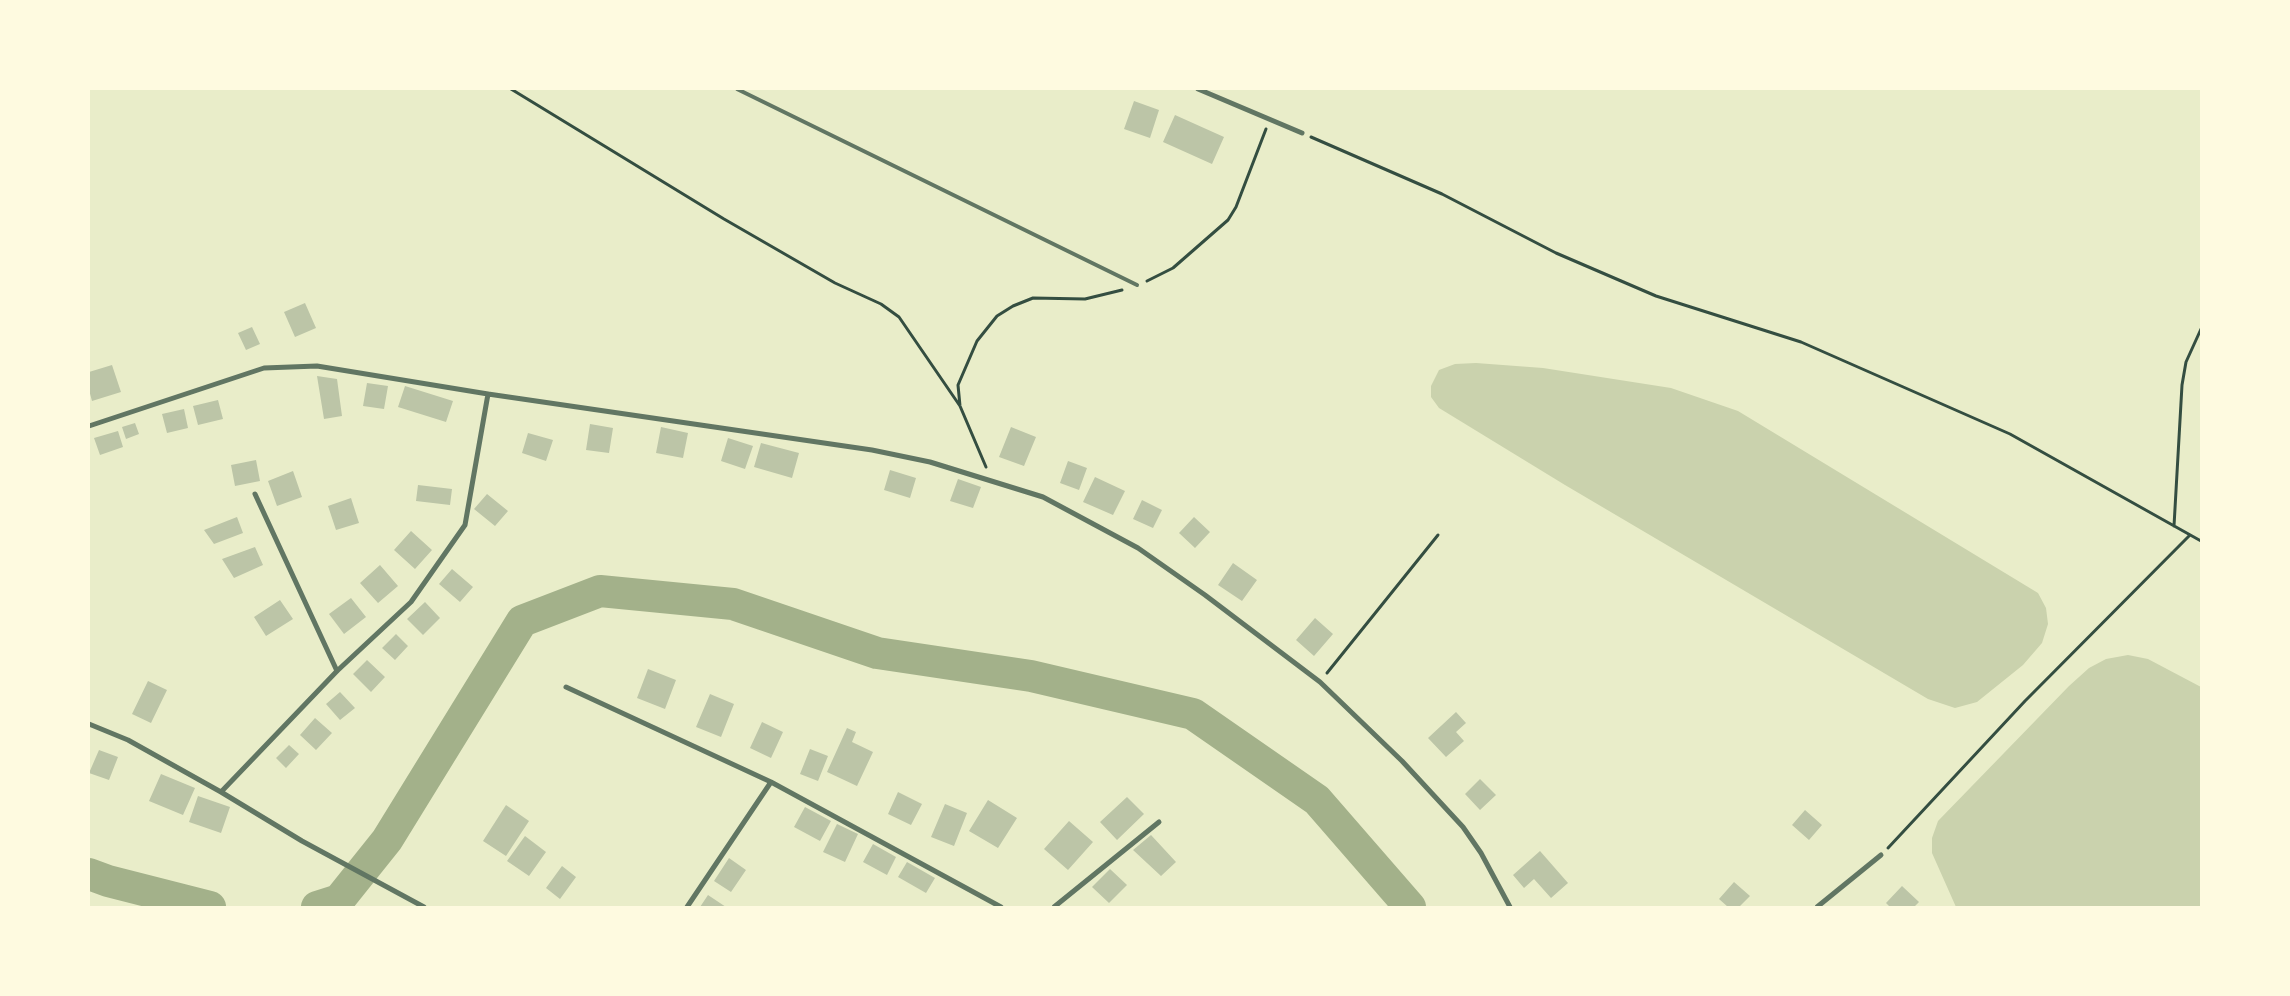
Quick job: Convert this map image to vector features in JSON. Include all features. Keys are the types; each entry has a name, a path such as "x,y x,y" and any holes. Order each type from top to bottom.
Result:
{"street":[{"path":"1198,89 1302,133"},
{"path":"89,426 264,368 317,366 488,394 774,434 872,450 930,462 1043,497 1138,548 1205,594 1320,682 1402,760 1463,826 1481,853 1510,907"},
{"path":"221,792 337,671 412,602 466,525 488,394"},
{"path":"255,494 337,671"},
{"path":"566,687 771,782 1001,907"},
{"path":"89,724 128,740 221,792 302,841 422,906"},
{"path":"687,907 771,782"},
{"path":"1054,907 1159,822"},
{"path":"1817,907 1881,855"}],"lane":[{"path":"737,89 1137,285"}],"path":[{"path":"511,89 732,224 835,283 881,304 899,317 960,406 991,480"},
{"path":"960,406 958,385 977,341 997,316 1013,306 1033,298 1085,299 1137,285 1174,268 1228,220 1236,207 1269,119"},
{"path":"1302,133 1442,194 1565,257 1656,296 1801,342 2010,434 2201,541"},
{"path":"2174,526 2182,385 2186,362 2201,329"},
{"path":"1320,682 1438,535"},
{"path":"1881,855 2026,701 2190,535"}],"green space":[{"path":"1476,363 1543,368 1671,388 1738,411 2038,593 2046,608 2048,624 2042,643 2023,665 1977,702 1955,708 1928,699 1565,485 1439,408 1431,397 1431,386 1439,370 1455,364"},
{"path":"2128,655 2148,659 2201,687 2201,907 1956,907 1932,853 1932,838 1938,821 2069,686 2089,668 2106,659"}],"building":[{"path":"1134,101 1159,110 1150,138 1124,129"},
{"path":"1175,115 1224,137 1212,164 1163,142"},
{"path":"305,303 316,328 295,337 284,312"},
{"path":"252,327 260,344 246,350 238,333"},
{"path":"112,365 121,392 92,401 89,390 89,372"},
{"path":"317,376 337,379 342,416 324,419"},
{"path":"367,383 388,386 384,409 363,406"},
{"path":"405,386 453,401 446,422 398,407"},
{"path":"218,400 223,419 198,425 193,406"},
{"path":"184,409 188,428 167,433 162,414"},
{"path":"135,423 139,434 126,439 122,427"},
{"path":"590,424 613,428 609,453 586,450"},
{"path":"661,427 688,433 683,458 656,453"},
{"path":"1011,427 1036,437 1024,466 999,457"},
{"path":"118,431 123,447 100,455 94,438"},
{"path":"528,433 553,440 546,461 522,453"},
{"path":"728,438 753,446 745,469 721,461"},
{"path":"761,443 799,453 792,478 754,467"},
{"path":"256,460 260,481 235,486 231,465"},
{"path":"1068,461 1087,468 1079,490 1060,483"},
{"path":"890,470 916,478 910,498 884,490"},
{"path":"293,471 302,497 277,506 268,481"},
{"path":"1095,477 1125,491 1113,515 1083,502"},
{"path":"958,479 981,487 973,508 950,501"},
{"path":"418,485 452,489 450,505 416,501"},
{"path":"487,494 508,511 495,526 474,509"},
{"path":"351,498 359,523 336,530 328,506"},
{"path":"1142,500 1162,510 1153,528 1133,519"},
{"path":"237,517 243,533 214,544 204,530"},
{"path":"1194,517 1210,532 1195,548 1179,533"},
{"path":"411,531 432,550 415,569 394,550"},
{"path":"255,547 263,565 234,578 222,559"},
{"path":"1233,563 1257,580 1242,601 1218,585"},
{"path":"380,565 398,586 378,603 360,583"},
{"path":"452,569 473,587 460,602 439,584"},
{"path":"351,598 366,617 344,634 329,614"},
{"path":"280,600 293,619 266,636 254,617"},
{"path":"425,602 440,618 423,635 407,619"},
{"path":"1315,618 1333,634 1314,656 1296,640"},
{"path":"396,634 408,646 395,660 382,648"},
{"path":"367,660 385,677 371,692 353,674"},
{"path":"648,669 676,680 665,709 637,698"},
{"path":"148,681 167,690 151,723 132,714"},
{"path":"340,692 355,708 340,720 326,704"},
{"path":"710,694 734,704 721,737 696,727"},
{"path":"1456,712 1466,723 1456,732 1464,741 1446,757 1428,738"},
{"path":"315,718 332,733 316,750 300,735"},
{"path":"762,722 783,732 771,758 750,748"},
{"path":"847,728 856,732 852,742 873,752 857,786 827,772"},
{"path":"289,745 299,754 286,768 276,758"},
{"path":"810,749 828,756 818,781 800,774"},
{"path":"99,750 118,757 109,780 89,773"},
{"path":"161,774 195,788 183,815 149,801"},
{"path":"1480,779 1496,795 1480,810 1465,794"},
{"path":"898,792 922,804 911,825 888,814"},
{"path":"198,796 230,807 221,833 189,822"},
{"path":"1127,797 1144,814 1117,840 1100,822"},
{"path":"988,800 1017,818 998,848 969,831"},
{"path":"945,804 967,813 954,846 931,837"},
{"path":"506,805 529,821 506,856 483,841"},
{"path":"805,807 831,821 820,841 794,827"},
{"path":"1805,810 1822,825 1809,840 1792,825"},
{"path":"1069,821 1093,842 1068,870 1044,849"},
{"path":"837,824 858,834 845,862 823,852"},
{"path":"1151,835 1176,862 1161,876 1133,850"},
{"path":"525,836 546,852 529,876 507,861"},
{"path":"873,844 896,857 887,875 863,862"},
{"path":"1540,851 1568,883 1551,898 1534,879 1524,888 1513,875"},
{"path":"729,858 746,870 731,892 714,881"},
{"path":"907,862 935,878 926,893 898,877"},
{"path":"562,866 576,877 560,899 546,888"},
{"path":"1110,869 1127,885 1109,903 1092,887"},
{"path":"1734,882 1750,896 1739,907 1728,907 1719,899"},
{"path":"1902,886 1919,902 1914,907 1890,907 1886,903"},
{"path":"708,895 726,907 700,907"}],"waterway":[{"path":"317,907 339,900 387,840 522,621 600,591 733,604 877,653 1031,676 1193,714 1317,800 1410,907"},
{"path":"89,874 108,881 210,907"}]}
